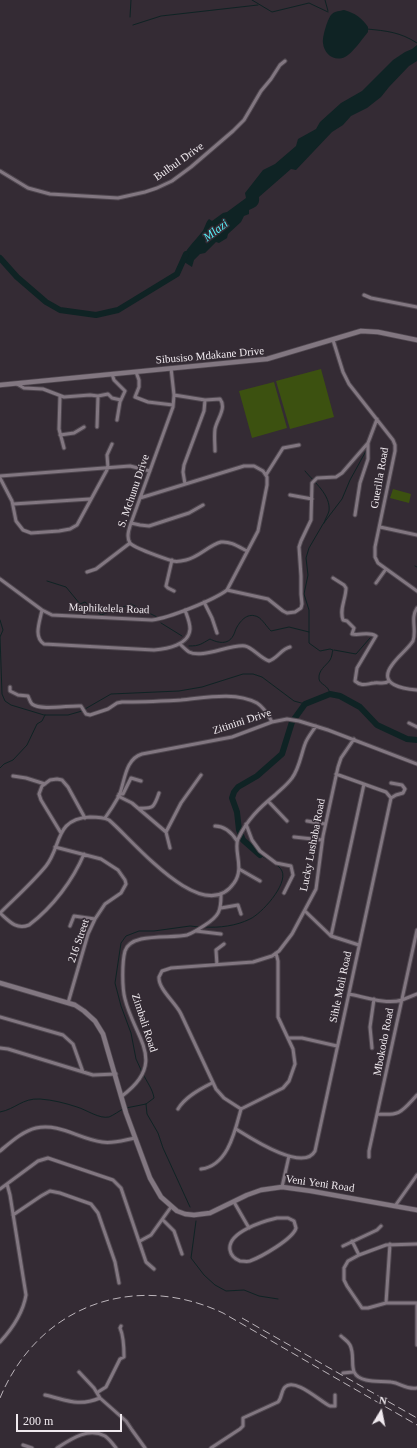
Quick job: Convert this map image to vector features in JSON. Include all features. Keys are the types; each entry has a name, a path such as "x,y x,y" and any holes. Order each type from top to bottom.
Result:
{"street":[{"name":"Bulbul Drive","path":"0,171 33,190 50,194 118,198 157,188 172,181 191,167 233,131 244,120 261,91 280,65 285,62"},
{"path":"364,295 371,298 417,307"},
{"name":"Sibusiso Mdakane Drive","path":"0,385 274,358 352,333 369,331 417,340"},
{"name":"Guerilla Road","path":"333,340 347,379 394,442 396,448 375,547 375,557 378,563 417,591"},
{"name":"S. Mchunu Drive","path":"172,368 174,395 173,405 131,523 128,535 130,543 136,548 177,561 188,560 218,543 224,542 232,543 247,551"},
{"path":"136,372 139,380 139,387 135,397 148,402 173,405"},
{"path":"112,374 116,382 125,390 121,400 117,420"},
{"path":"17,384 24,388 43,389 60,396 98,396 108,394 112,398 121,400"},
{"path":"174,395 205,400 220,399 223,405 215,429 215,451"},
{"path":"60,396 58,422 64,448"},
{"path":"97,427 98,396"},
{"path":"185,484 183,472 184,465 204,411 205,400"},
{"path":"355,515 360,483 368,459 368,443 377,419"},
{"path":"60,435 69,434 84,428"},
{"path":"299,445 284,447 266,475 267,485 258,531 227,590 264,598 288,613 297,611 302,607 299,547 311,520 312,483 314,480 319,478 336,477 339,475 368,443"},
{"path":"112,444 107,455 108,468 77,524 70,529 59,532 31,533 23,530 16,521 13,504 0,477 108,468 133,466 150,471"},
{"path":"140,498 244,466 257,467 266,475"},
{"path":"290,496 312,499"},
{"path":"13,504 90,499"},
{"path":"131,523 148,526 189,514 203,505"},
{"path":"380,527 417,535"},
{"path":"87,572 96,569 130,543"},
{"path":"172,560 166,586 174,591"},
{"path":"376,583 386,569"},
{"path":"333,578 346,588 342,616 343,620 347,621 354,628 352,634 357,635 365,633 376,636 357,668 355,681 366,685 385,683 389,681"},
{"name":"Maphikelela Road","path":"0,579 42,610 56,616 148,620 161,618 185,610 227,590"},
{"path":"204,602 217,633"},
{"path":"417,608 413,614 413,641 390,668 388,673 389,681 397,687 417,690"},
{"path":"42,610 38,635 40,641 44,644 154,650 166,649 180,644 187,637 190,630 185,610"},
{"path":"180,644 190,653 196,654 239,646 247,646 269,661 274,659 286,648 290,647"},
{"path":"10,687 10,691 18,695 28,696 31,703 35,706 56,708 80,706 85,713 90,715 122,702 151,702 226,697 238,698 256,702 265,710 272,722"},
{"name":"Zitinini Drive","path":"105,818 119,795 129,764 136,756 232,737 272,722 287,719 300,721 354,739 417,764"},
{"path":"408,723 417,727"},
{"path":"84,854 74,874 64,889 29,925 22,927 16,926 0,913 43,869 49,861 61,833 70,824 85,818 105,818 113,823 166,874 179,884 201,895 222,895 236,882 239,869 238,840 246,824 254,814 293,778 305,744 316,726"},
{"name":"Lucky Lushaba Road","path":"241,1109 219,1093 212,1082 182,1014 160,985 159,980 161,973 168,969 253,962 276,953 292,934 316,889 322,840 336,774 341,758 354,739"},
{"path":"336,774 386,792 391,798 403,793 405,789 402,785 391,783"},
{"path":"166,832 181,803 201,775"},
{"path":"13,776 26,778 45,784"},
{"path":"141,782 131,778 125,791 119,795 138,808 166,832 170,848"},
{"path":"61,833 39,798 40,788 45,784 54,779 62,780 68,787 85,818"},
{"path":"331,936 364,784"},
{"path":"138,808 152,808 159,794"},
{"name":"Sihle Moli Road","path":"236,1128 271,1150 289,1156 305,1158 310,1157 315,1151 391,798"},
{"path":"268,801 287,821"},
{"path":"308,821 326,824"},
{"path":"246,824 252,840 260,851 276,863 291,866 293,870 293,877 284,893"},
{"path":"215,826 221,826 226,829 238,840"},
{"path":"294,837 322,840"},
{"name":"216 Street","path":"55,847 96,856 118,870 126,884 124,891 105,904 95,918 88,934 68,1003"},
{"path":"239,869 260,881"},
{"path":"222,895 221,908 238,905 241,914"},
{"name":"Zimbali Road","path":"122,1096 133,1087 141,1077 146,1061 144,1048 125,997 125,951 130,944 137,940 184,936 208,923 218,914 221,908"},
{"path":"305,911 331,936 359,945"},
{"path":"70,926 74,916 95,918"},
{"path":"197,930 221,934"},
{"name":"Mbokodo Road","path":"369,1157 369,1151 417,930"},
{"path":"217,965 216,950 224,944"},
{"path":"201,1169 210,1167 220,1159 230,1144 241,1109 283,1088 289,1081 295,1059 293,1049 278,1018 278,961 276,953"},
{"name":"Veni Yeni Road","path":"0,983 68,1003 84,1011 99,1027 106,1040 126,1113 135,1138 154,1185 161,1197 171,1207 185,1214 202,1214 220,1209 247,1194 282,1187 417,1210"},
{"path":"349,994 374,999 401,1000 417,994"},
{"path":"372,1048 370,1027 374,999"},
{"path":"0,1017 64,1035 73,1044 83,1072"},
{"path":"288,1038 302,1038 337,1046"},
{"path":"0,1048 8,1049 83,1072 101,1076 116,1074"},
{"path":"178,1109 182,1103 212,1082"},
{"path":"378,1114 392,1115 400,1112 417,1095"},
{"path":"0,1151 28,1131 45,1127 64,1129 102,1142 120,1142 135,1138"},
{"path":"282,1187 289,1156"},
{"path":"0,1189 38,1161 48,1158 113,1180 121,1188 146,1262 154,1269"},
{"path":"395,1206 417,1176"},
{"path":"0,1342 22,1310 26,1295 7,1184"},
{"path":"13,1216 41,1196 50,1192 60,1193 91,1204 98,1213 115,1262 119,1283"},
{"path":"234,1202 249,1228"},
{"path":"140,1241 151,1235 171,1207"},
{"path":"277,1218 291,1219 296,1224 293,1235 274,1248 252,1260 240,1261 236,1259 231,1252 231,1242 237,1235 249,1228 277,1218"},
{"path":"163,1220 174,1232 182,1254"},
{"path":"343,1246 377,1230 382,1226"},
{"path":"352,1241 358,1255"},
{"path":"386,1303 390,1244"},
{"path":"417,1244 390,1244 358,1255 348,1261 344,1268 344,1280 362,1308 368,1308 386,1303 417,1304 417,1345"},
{"path":"98,1392 106,1387 119,1361 124,1357 121,1326"},
{"path":"341,1336 348,1342 351,1349 353,1372"},
{"path":"79,1372 98,1392 100,1398 126,1421 145,1448"},
{"path":"343,1373 353,1372 363,1380 394,1382 409,1389 417,1388"},
{"path":"211,1448 240,1429 243,1426 243,1418 278,1402 281,1399 283,1390 287,1386 292,1385 306,1389 330,1406 335,1406 335,1395"},
{"path":"45,1395 81,1403 100,1398"},
{"path":"57,1448 82,1434 93,1433 104,1436 116,1448"},
{"path":"23,1445 32,1448"}],"green space":[{"path":"321,369 334,417 290,429 276,381"},
{"path":"274,382 287,428 252,438 239,391"},
{"path":"393,489 411,494 409,503 390,498"}],"water":[{"path":"344,10 361,18 368,27 368,32 348,55 341,58 333,58 325,51 323,36 330,16 335,12"},
{"path":"417,45 417,61 409,66 381,97 367,108 351,116 343,125 332,132 296,170 291,169 259,197 258,204 249,210 249,214 244,216 241,222 228,234 227,238 219,243 216,242 205,253 200,254 194,260 192,267 181,260 209,219 212,221 246,198 245,193 263,170 275,164 296,146 298,139 316,129 320,122 341,103 362,91 393,60"}],"waterway":[{"path":"130,17 131,0"},
{"path":"252,0 272,12 309,3 328,12"},
{"path":"325,0 328,11"},
{"path":"133,25 161,16 258,5"},
{"path":"367,29 399,34 417,43"},
{"name":"Mlazi","path":"0,258 17,277 46,302 60,310 96,315 118,310 177,274 186,254"},
{"path":"330,694 328,689 321,683 319,676 321,671 331,659 333,650 330,649 320,651 309,643 309,610 304,594 308,575 306,558 309,548 323,524 342,499 350,480 366,451"},
{"path":"305,471 325,494 329,505 329,511 324,523"},
{"path":"47,581 66,587 80,604 85,602 101,615 131,604 157,617"},
{"path":"189,646 198,645 210,639 219,642 226,642 231,639 236,628 241,622 251,615 260,618 271,631 289,627 309,632"},
{"path":"0,620 3,630 0,637 2,694 5,701 11,705 44,715 68,715 82,711"},
{"path":"161,623 182,636"},
{"path":"334,650 356,654 370,638"},
{"path":"85,709 111,694 179,691 202,687 243,674 253,674 262,677 294,701 305,704"},
{"path":"260,855 243,840 239,830 237,812 232,798 238,787 257,776 282,754 292,722 305,704 330,694 340,696 360,707 377,725 407,739 417,740"},
{"path":"0,768 4,764 13,760 27,745 37,724 42,721 45,715"},
{"path":"205,927 228,926 245,921 255,916 267,905 277,891 283,877 280,868 260,855"},
{"path":"142,1072 136,1059 131,1033 121,1006 115,983 121,943 126,936 139,931 154,931 190,926 199,927"},
{"path":"126,1108 146,1104 154,1098 143,1074"},
{"path":"0,1112 6,1111 28,1100 34,1099 45,1099 63,1103 81,1108 97,1116 105,1117 109,1117 123,1109"},
{"path":"146,1104 147,1114 158,1133 163,1148 190,1207"},
{"path":"196,1221 191,1258 204,1275 215,1285 226,1291 244,1290 259,1296 278,1299"}],"railway":[{"path":"0,1398 17,1366 38,1340 64,1320 92,1305 123,1297 156,1296 189,1301 223,1313 417,1425"},
{"path":"242,1318 417,1418"}]}
